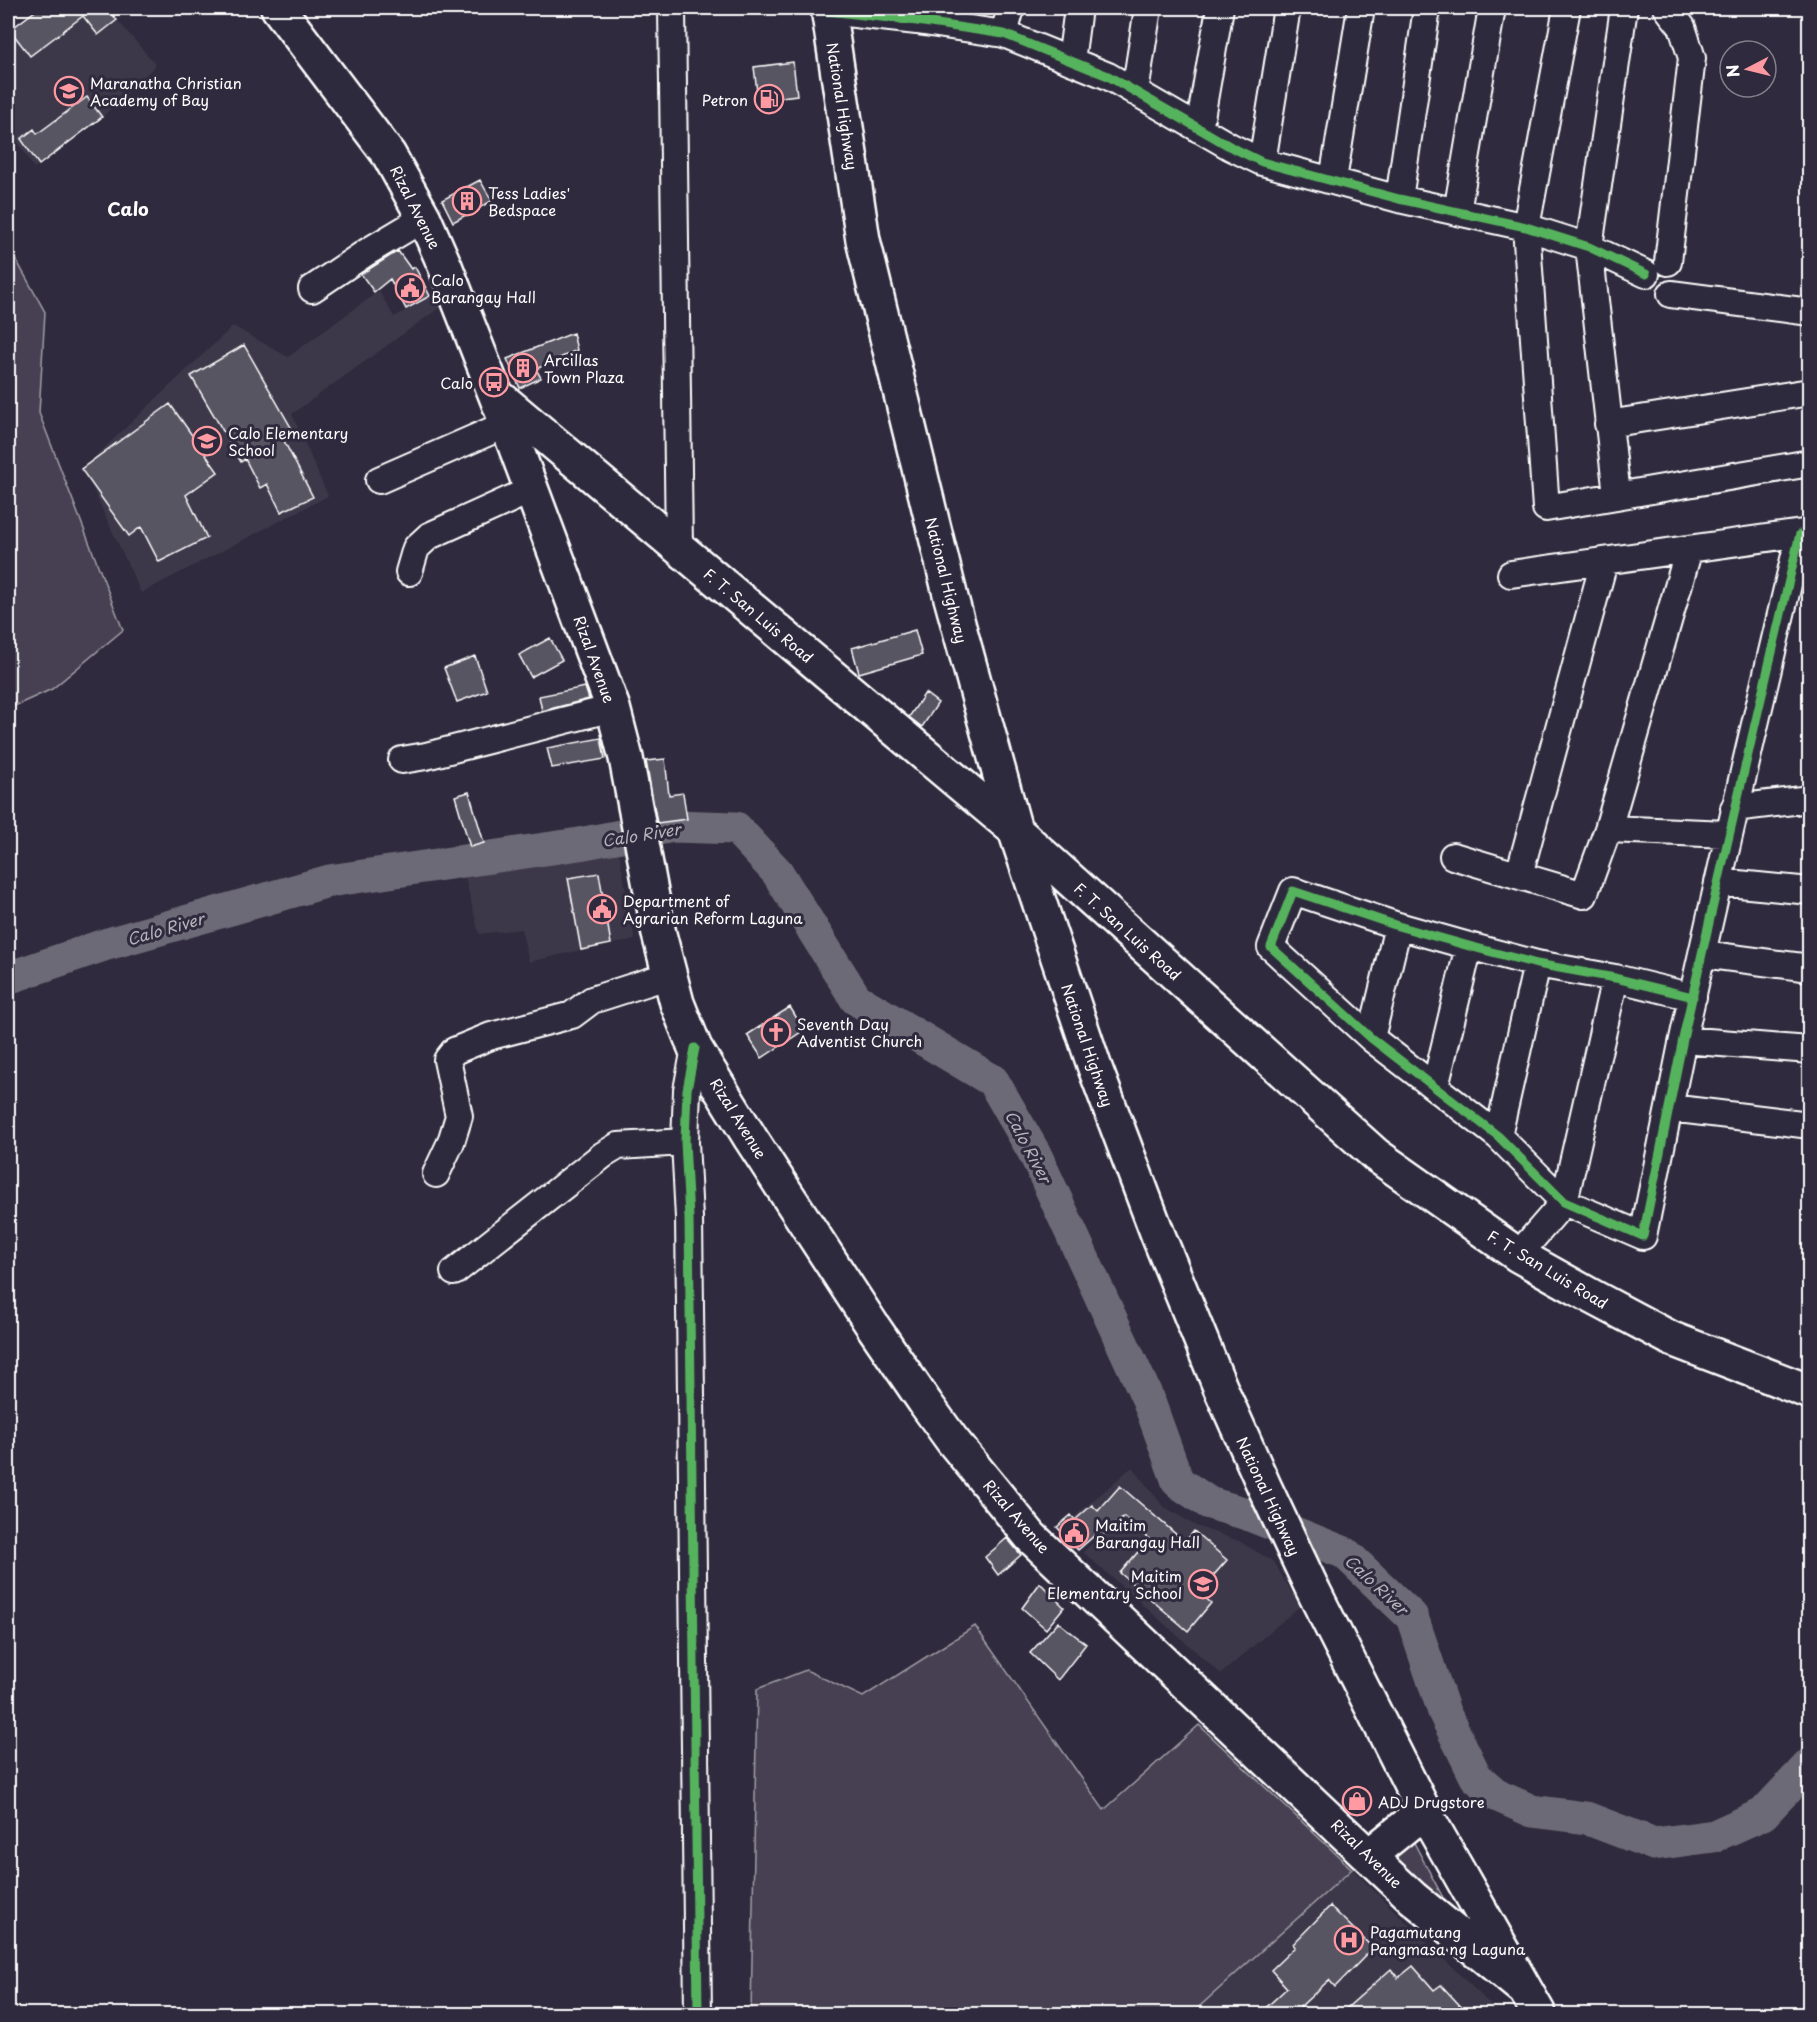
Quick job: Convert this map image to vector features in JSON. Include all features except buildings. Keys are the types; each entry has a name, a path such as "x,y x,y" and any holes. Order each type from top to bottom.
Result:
{"main road":[{"name":"Rizal Avenue","path":"278,8 389,156 424,218 507,424 613,708 626,758 645,862 677,1003 695,1048 751,1139 892,1354 952,1440 1031,1537 1413,1898 1531,2002"},
{"name":"National Highway","path":"828,9 863,240 951,598 1015,830 1095,1068 1158,1235 1220,1388 1264,1486 1312,1588 1424,1811 1531,2002"},
{"name":"F. T. San Luis Road","path":"495,394 1015,830 1376,1155 1518,1255 1672,1339 1809,1392"},
{"path":"1370,1855 1424,1811"}],"street":[{"path":"672,8 679,548"},
{"path":"1004,34 1011,8"},
{"path":"1071,61 1078,8"},
{"path":"1135,92 1148,8"},
{"path":"1199,129 1220,8"},
{"path":"1262,162 1287,8"},
{"path":"1333,180 1361,8"},
{"path":"1399,199 1427,8"},
{"path":"1457,212 1492,8"},
{"path":"1568,8 1526,227 1546,508 1809,463"},
{"path":"1617,495 1589,247 1624,8"},
{"path":"1657,268 1692,58 1682,27 1667,8"},
{"path":"828,9 942,16 1004,34 1108,76 1231,147 1262,162 1399,199 1526,227 1657,268 1674,265 1680,277 1679,283 1671,294 1809,312"},
{"path":"312,289 367,252 424,218"},
{"path":"1608,424 1809,392"},
{"path":"379,480 507,424"},
{"path":"409,572 416,549 429,536 531,490"},
{"path":"1511,574 1805,533 1734,808 1642,1236 1564,1202 1498,1136 1371,1038 1271,947 1293,891 1398,926 1469,946 1537,964 1615,978 1693,997"},
{"path":"1453,856 1584,895 1608,829 1689,549"},
{"path":"1519,875 1604,561"},
{"path":"402,760 426,756 613,708"},
{"path":"1734,808 1809,799"},
{"path":"1608,829 1728,834"},
{"path":"1718,882 1809,891"},
{"path":"1371,1038 1398,926"},
{"path":"1434,1087 1469,946"},
{"path":"1702,954 1809,968"},
{"path":"1498,1136 1537,964"},
{"path":"436,1174 452,1142 459,1116 447,1060 454,1051 491,1036 572,1015 591,1000 670,975"},
{"path":"1518,1255 1564,1202 1615,978"},
{"path":"1683,1040 1809,1050"},
{"path":"695,1048 687,1090 685,1142 689,1218 698,2014"},
{"path":"1670,1108 1809,1125"},
{"path":"454,1272 610,1150 618,1146 685,1142"}],"shaded area":[{"name":"Maranatha Christian Academy of Bay","path":"39,8 107,8 156,65 102,117 34,168 8,127 10,30"},
{"path":"8,245 45,312 39,413 123,630 52,689 8,709"},
{"name":"Calo Elementary School","path":"379,291 394,317 441,291 446,303 292,414 328,496 141,593 83,468 233,326 288,357"},
{"path":"619,852 635,940 529,962 521,929 479,934 464,873 575,860"},
{"name":"Maitim Elementary School","path":"1132,1467 1163,1506 1196,1526 1239,1541 1274,1562 1300,1606 1221,1674 1083,1552 1096,1540 1075,1516"},
{"path":"975,1626 1104,1810 1199,1725 1352,1869 1191,2014 751,2014 757,1689 806,1670 863,1697"},
{"path":"1411,1837 1449,1909 1393,1855"},
{"name":"Pagamutang Pangmasa ng Laguna","path":"1352,1869 1500,2014 1191,2014 1198,2008"}],"waterway":[{"name":"Calo River","path":"8,978 104,945 329,881 579,844 673,826 736,828 777,872 856,999 993,1081 1035,1154 1148,1399 1178,1482 1209,1503 1247,1514 1345,1553 1412,1617 1444,1712 1476,1777 1498,1796 1532,1811 1586,1818 1654,1844 1714,1836 1763,1814 1810,1764"}],"cycle path":[{"path":"828,11 1004,34 1108,76 1231,147 1262,162 1399,199 1526,227 1589,247 1646,274"},
{"path":"1693,997 1615,978 1537,964 1469,946 1398,926 1293,891 1271,947 1371,1038 1498,1136 1564,1202 1643,1236 1683,1039 1697,976 1800,534"},
{"path":"695,1048 687,1090 685,1142 689,1218 698,2014"}],"place":[{"name":"Maranatha Christian Academy of Bay","path":"69,91"},
{"name":"Petron","path":"769,99"},
{"name":"Tess Ladies' Bedspace","path":"467,201"},
{"name":"Calo Barangay Hall","path":"410,288"},
{"name":"Arcillas Town Plaza","path":"523,368"},
{"name":"Calo","path":"494,382"},
{"name":"Calo Elementary School","path":"207,441"},
{"name":"Department of Agrarian Reform Laguna","path":"602,909"},
{"name":"Seventh Day Adventist Church","path":"776,1032"},
{"name":"Maitim Barangay Hall","path":"1074,1533"},
{"name":"Maitim Elementary School","path":"1203,1584"},
{"name":"ADJ Drugstore","path":"1357,1801"},
{"name":"Pagamutang Pangmasa ng Laguna","path":"1349,1940"}],"district":[{"name":"Calo","path":"128,208"}]}
